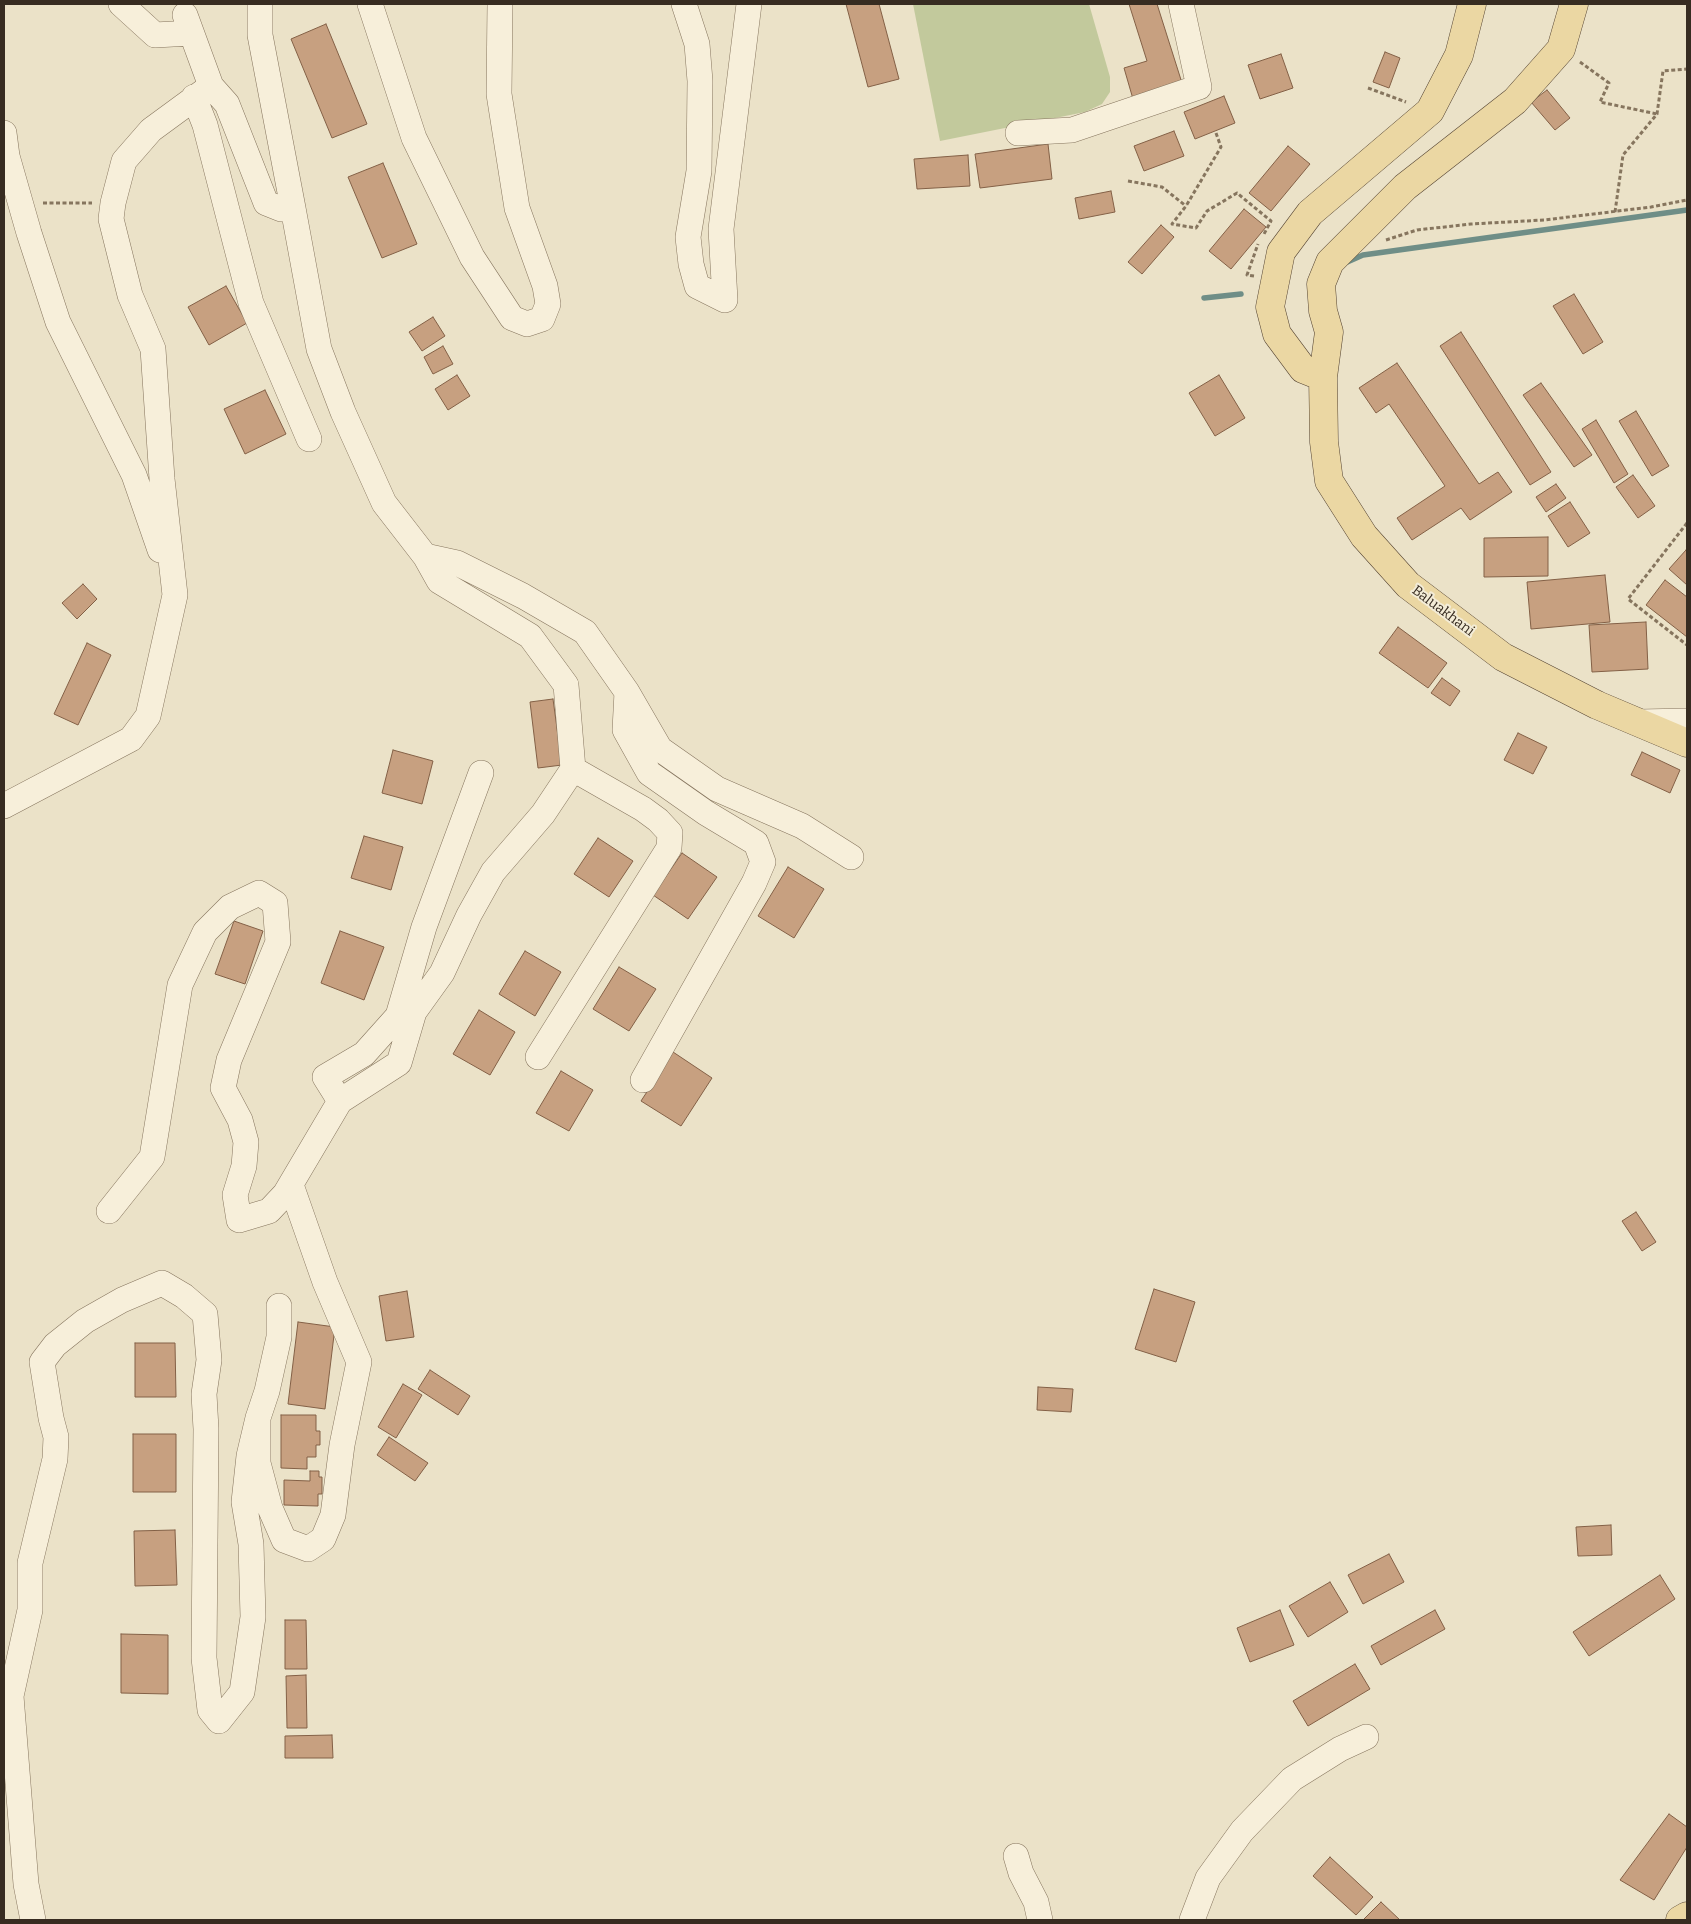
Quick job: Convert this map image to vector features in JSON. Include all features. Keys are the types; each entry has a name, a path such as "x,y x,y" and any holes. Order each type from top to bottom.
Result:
{"main road":[{"path":"1323,377 1303,369 1277,334 1270,307 1281,252 1310,213 1430,112 1459,55 1472,4"},
{"path":"1561,49 1574,4"},
{"name":"Baluakhani","path":"1561,49 1515,102 1405,187 1330,262 1320,284 1323,311 1329,332 1323,377 1324,442 1329,481 1364,536 1408,585 1503,657 1597,705 1687,742"},
{"path":"1680,1920 1687,1916"}],"street":[{"path":"109,1211 152,1157 180,985 205,932 230,907 259,893 274,903 278,942 229,1060 223,1088 240,1120 246,1142 244,1166 235,1195 239,1220 269,1211 291,1185 340,1101 399,1063 414,1012 442,973 469,915 494,872 543,814 573,769 566,685 530,636 439,581 425,556 384,503 343,412 319,349 304,279 293,208 260,35 260,4"},
{"path":"370,4 414,138 472,257 512,318 527,324 542,319 548,304 545,286 517,208 499,94 500,4"},
{"path":"684,4 697,44 700,81 699,171 688,237 697,286 725,300 721,229 748,4"},
{"path":"1018,133 1072,130 1199,87 1181,4"},
{"path":"129,9 155,35 188,24 202,91 205,125 251,303 309,439"},
{"path":"202,91 227,104 266,203 281,209 293,208"},
{"path":"4,806 131,739 148,716 175,595 162,479 153,349 130,295 111,219 113,202 124,161 151,130 202,91"},
{"path":"4,133 7,156 20,203 58,322 134,475 175,595"},
{"path":"425,556 457,563 523,596 585,632 627,692 660,749 716,789 802,826 851,857"},
{"path":"627,692 624,730 649,773 706,813 756,843 763,862 754,883 643,1080"},
{"path":"1640,722 1687,720"},
{"path":"538,1057 669,848 670,833 658,820 643,808 573,769"},
{"path":"340,1101 325,1077 364,1054 398,1016 424,927 481,773"},
{"path":"258,1418 258,1462 270,1508 284,1540 308,1549 323,1539 333,1515 342,1446 359,1362 325,1282 291,1185"},
{"path":"33,1920 26,1884 11,1696 30,1610 30,1563 55,1459 56,1437 42,1362 56,1345 85,1321 122,1300 162,1283 184,1296 205,1314 209,1360 204,1394 206,1429 204,1658 210,1710 219,1721 242,1692 253,1618 251,1544 244,1502 249,1456 258,1418 268,1390 279,1337 279,1306"},
{"path":"1192,1920 1208,1878 1242,1831 1285,1785 1340,1749 1366,1737"},
{"path":"1016,1856 1021,1873 1036,1902 1040,1920"}],"path":[{"path":"1561,49 1609,83 1600,102 1657,114"},
{"path":"1615,212 1623,155 1657,114 1663,71 1687,69"},
{"path":"1368,88 1430,112"},
{"path":"1216,133 1221,147 1186,206 1172,224 1196,228 1207,211 1237,193 1271,221"},
{"path":"1128,181 1162,187 1186,206"},
{"path":"1381,242 1417,230 1471,224 1544,220 1615,212 1687,200"},
{"path":"20,203 113,202"},
{"path":"1687,524 1628,599 1687,645"}],"green space":[{"path":"913,4 1089,4 1110,77 1110,92 1102,104 1085,112 940,141"}],"building":[{"path":"846,4 879,4 899,79 868,87"},
{"path":"1129,4 1157,4 1182,83 1133,99 1124,68 1147,61"},
{"path":"326,24 367,124 332,138 291,39"},
{"path":"1385,52 1400,58 1389,88 1373,82"},
{"path":"1281,54 1293,88 1260,99 1248,65"},
{"path":"1547,90 1570,118 1555,130 1531,102"},
{"path":"1224,96 1235,123 1195,139 1184,112"},
{"path":"1174,131 1184,156 1144,171 1134,146"},
{"path":"1048,144 1052,179 980,188 975,154"},
{"path":"1288,146 1310,164 1271,211 1249,193"},
{"path":"968,155 970,186 917,189 914,159"},
{"path":"383,163 417,244 382,258 348,177"},
{"path":"1111,191 1115,212 1079,219 1075,198"},
{"path":"1244,209 1266,227 1231,269 1209,251"},
{"path":"1161,225 1174,237 1142,274 1128,262"},
{"path":"226,286 247,323 209,345 188,307"},
{"path":"1574,294 1603,342 1583,354 1553,306"},
{"path":"433,317 445,336 422,351 409,332"},
{"path":"1461,332 1551,472 1530,485 1440,346"},
{"path":"443,346 453,364 433,374 424,357"},
{"path":"1397,363 1479,484 1498,472 1512,492 1470,520 1461,508 1412,540 1397,518 1445,486 1389,404 1376,413 1359,388"},
{"path":"457,375 470,396 448,410 435,389"},
{"path":"1219,375 1245,418 1215,436 1189,393"},
{"path":"1541,383 1592,455 1574,467 1523,395"},
{"path":"265,390 286,434 245,454 224,409"},
{"path":"1636,411 1669,466 1652,476 1619,421"},
{"path":"1596,420 1628,474 1614,483 1582,429"},
{"path":"1633,475 1655,506 1638,518 1616,487"},
{"path":"1556,484 1566,498 1546,512 1536,497"},
{"path":"1570,502 1590,533 1568,547 1548,516"},
{"path":"1548,537 1548,576 1484,577 1484,538"},
{"path":"1687,551 1687,585 1669,569"},
{"path":"1605,575 1610,622 1531,629 1527,582"},
{"path":"1665,580 1687,597 1687,637 1646,605"},
{"path":"83,584 97,599 77,619 62,603"},
{"path":"1646,622 1648,669 1592,672 1589,625"},
{"path":"1398,627 1447,663 1428,688 1379,653"},
{"path":"87,643 111,655 78,725 54,714"},
{"path":"1442,678 1460,691 1450,706 1431,693"},
{"path":"553,699 562,765 538,768 530,702"},
{"path":"1518,733 1547,747 1533,774 1504,760"},
{"path":"393,750 433,761 422,804 382,793"},
{"path":"1642,752 1680,770 1670,793 1631,775"},
{"path":"364,836 403,847 391,890 351,878"},
{"path":"598,838 633,861 609,897 574,874"},
{"path":"682,853 717,877 688,919 653,895"},
{"path":"788,867 824,889 794,938 758,916"},
{"path":"234,921 263,931 245,984 215,974"},
{"path":"340,931 384,947 364,1000 321,983"},
{"path":"525,951 561,972 535,1016 499,994"},
{"path":"619,967 656,989 629,1031 593,1009"},
{"path":"479,1010 515,1032 490,1075 453,1054"},
{"path":"673,1052 712,1078 681,1126 641,1101"},
{"path":"561,1071 593,1090 569,1131 536,1113"},
{"path":"1636,1212 1656,1242 1642,1251 1622,1221"},
{"path":"1154,1289 1195,1302 1176,1362 1135,1349"},
{"path":"407,1291 414,1337 386,1341 379,1296"},
{"path":"298,1322 335,1327 325,1409 288,1404"},
{"path":"135,1343 175,1343 176,1397 135,1397"},
{"path":"430,1370 470,1396 458,1415 418,1389"},
{"path":"403,1384 422,1395 396,1438 378,1427"},
{"path":"1038,1387 1073,1389 1071,1412 1037,1410"},
{"path":"281,1415 316,1415 316,1431 320,1431 320,1445 316,1445 316,1457 307,1457 307,1469 281,1468"},
{"path":"133,1434 176,1434 176,1492 133,1492"},
{"path":"389,1437 428,1463 415,1481 377,1455"},
{"path":"310,1471 319,1471 319,1477 322,1477 322,1494 318,1494 318,1506 284,1505 284,1480 310,1481"},
{"path":"1611,1525 1612,1555 1578,1556 1576,1527"},
{"path":"175,1530 177,1585 135,1586 134,1531"},
{"path":"1389,1554 1404,1582 1363,1604 1348,1575"},
{"path":"1660,1575 1675,1599 1589,1656 1573,1632"},
{"path":"1330,1582 1348,1612 1308,1637 1289,1606"},
{"path":"1280,1610 1294,1645 1250,1662 1237,1628"},
{"path":"1435,1610 1445,1629 1381,1665 1371,1646"},
{"path":"285,1620 306,1620 307,1669 285,1669"},
{"path":"121,1634 168,1635 168,1694 121,1693"},
{"path":"1355,1664 1370,1689 1308,1726 1293,1701"},
{"path":"306,1675 307,1728 287,1728 286,1676"},
{"path":"332,1735 333,1758 285,1758 285,1736"},
{"path":"1669,1814 1687,1827 1687,1847 1654,1900 1620,1880"},
{"path":"1330,1857 1373,1897 1356,1915 1313,1876"},
{"path":"1381,1902 1400,1920 1363,1920"}],"waterway":[{"path":"1345,263 1363,255 1687,210"},
{"path":"1204,298 1241,294"}]}
